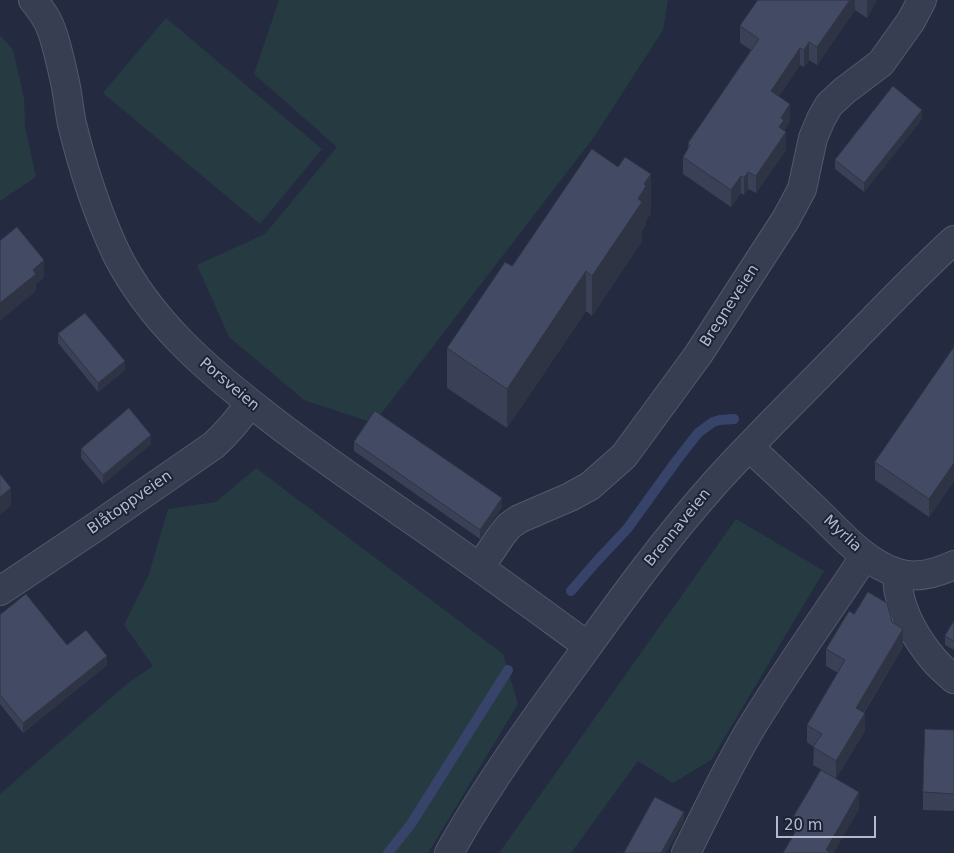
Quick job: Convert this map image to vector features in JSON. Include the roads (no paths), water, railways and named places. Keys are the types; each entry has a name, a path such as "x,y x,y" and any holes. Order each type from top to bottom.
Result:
{"street":[{"name":"Porsveien","path":"33,0 50,25 60,58 72,121 95,203 133,284 166,327 211,372 329,463 480,567 588,646"},
{"name":"Bregneveien","path":"480,567 509,526 519,519 570,497 590,486 624,456 698,355 786,219 802,189 813,138 829,105 881,63 922,0"},
{"name":"Brennaveien","path":"448,853 546,703 678,526 715,483 921,271 954,240"},
{"name":"Blåtoppveien","path":"0,591 214,445 230,430 250,403"},
{"name":"Myrlia","path":"750,447 865,556 882,567 898,574 910,575 932,574 954,565"},
{"path":"686,853 711,801 751,729 865,556"},
{"path":"898,574 898,592 912,627 935,661 954,679"}],"waterway":[{"path":"571,591 627,529 698,433 713,422 734,419"},
{"path":"388,853 411,824 508,670"}]}
